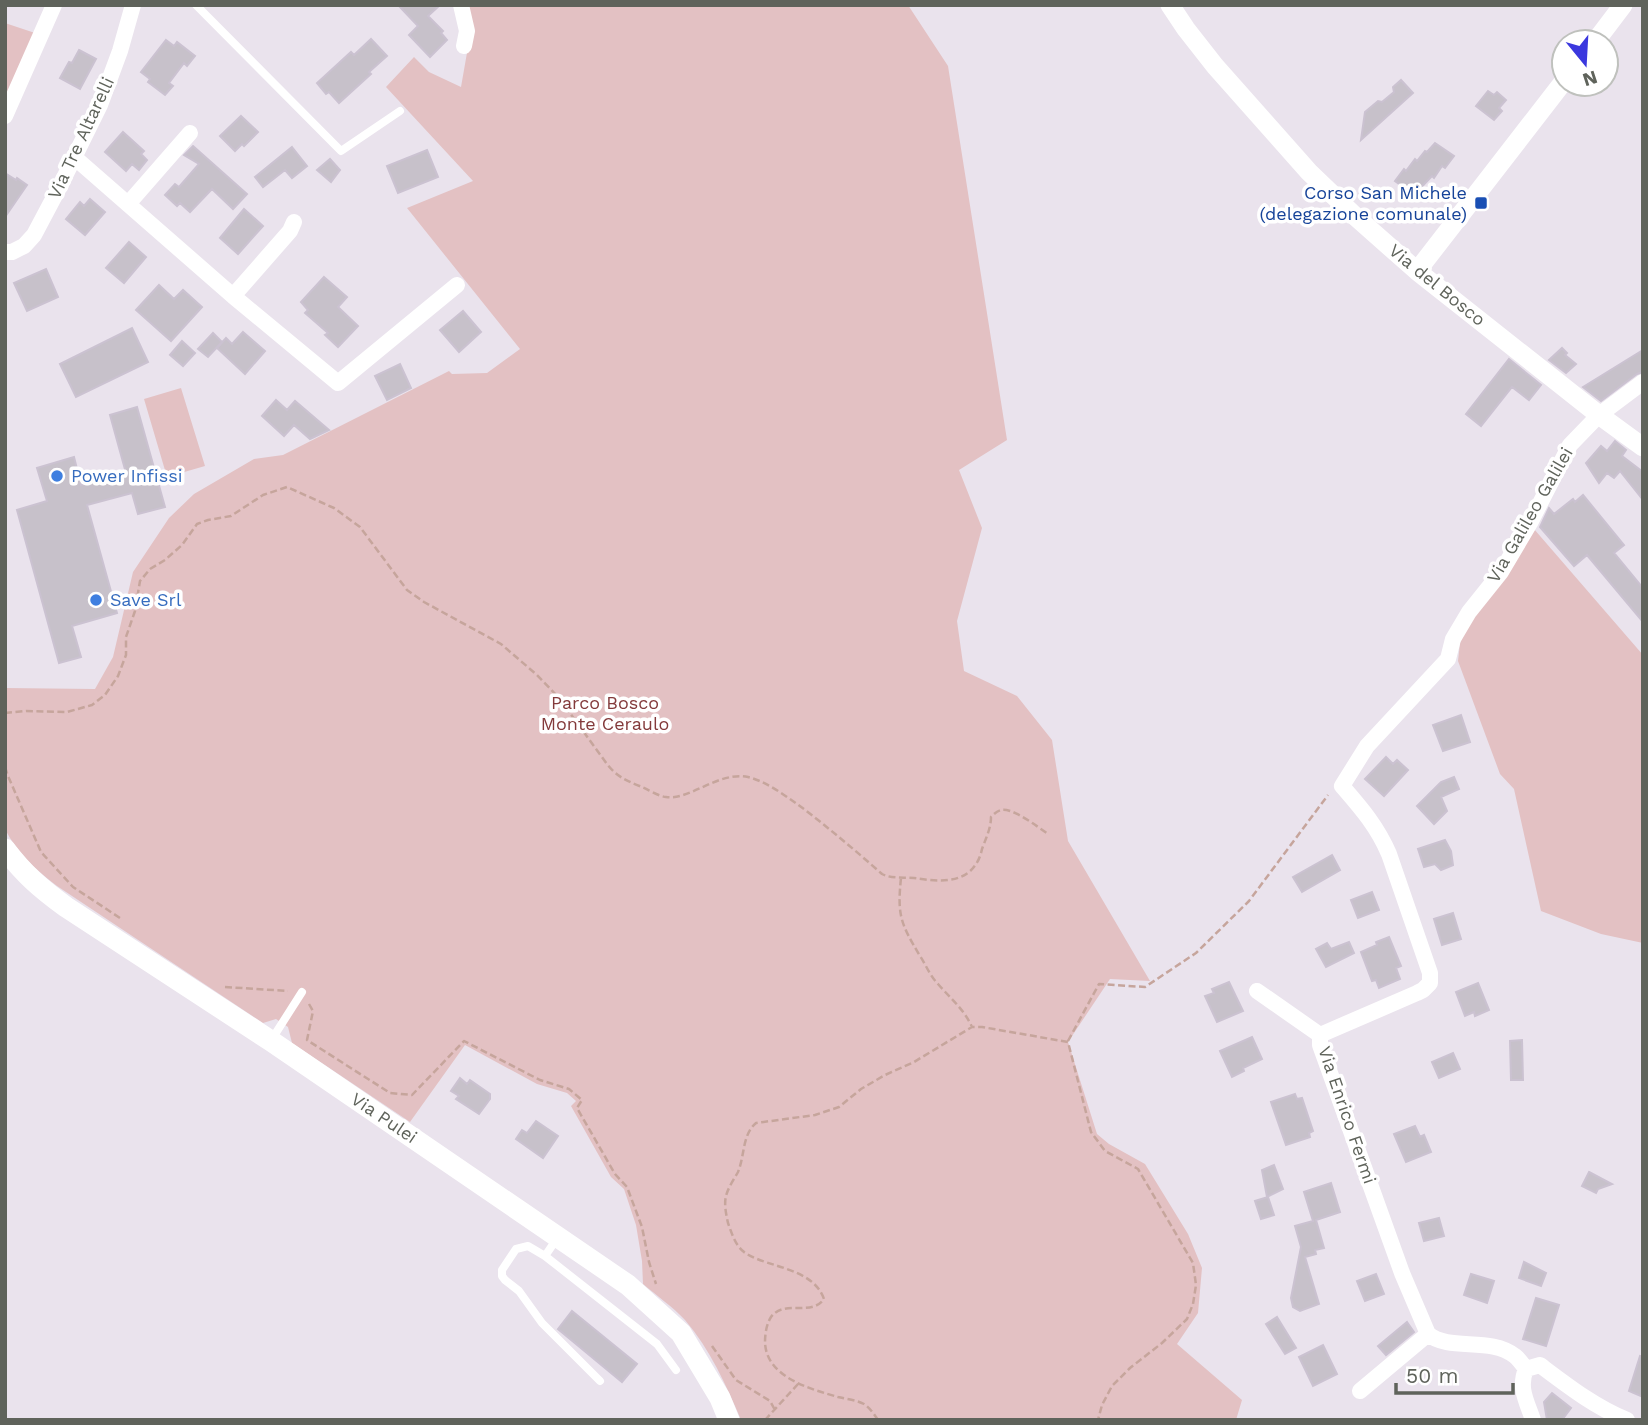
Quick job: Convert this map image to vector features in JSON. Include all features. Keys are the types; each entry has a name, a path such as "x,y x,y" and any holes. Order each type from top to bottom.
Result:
{"main road":[{"name":"Via Pulei","path":"5,849 38,887 66,907 271,1041 628,1285 681,1333 720,1398 729,1420"}],"street":[{"path":"5,116 54,5"},
{"name":"Via Tre Altarelli","path":"5,252 12,252 24,246 34,235 100,105 133,5"},
{"path":"461,5 467,31 464,46"},
{"name":"Via del Bosco","path":"1170,5 1215,66 1309,172 1357,218 1417,271 1643,447"},
{"path":"1606,28 1623,5"},
{"path":"1417,271 1551,98"},
{"path":"128,204 190,134"},
{"path":"74,157 233,296 338,383 457,285"},
{"path":"233,296 290,231 294,222"},
{"name":"Via Galileo Galilei","path":"1342,786 1367,746 1448,659 1453,639 1469,612 1501,572 1570,445 1599,415 1643,383"},
{"name":"Via Enrico Fermi","path":"1342,786 1371,820 1385,845 1430,973 1430,983 1417,993 1320,1035 1320,1045 1402,1273 1428,1334"},
{"path":"1257,991 1320,1035"},
{"path":"1360,1391 1428,1334 1435,1340 1445,1342 1496,1346 1516,1356 1526,1369"},
{"path":"1526,1369 1540,1365 1587,1399 1627,1420"},
{"path":"1526,1369 1522,1379 1523,1392 1533,1420"}],"lane":[{"path":"195,5 341,151 400,111"},
{"path":"271,1041 302,992"},
{"path":"545,1256 558,1237"},
{"path":"600,1381 542,1323 519,1292 502,1276 502,1270 516,1249 528,1246 545,1256 657,1344 676,1370"}],"path":[{"path":"5,713 67,712 92,705 104,695 118,676 140,581 150,569 182,545 197,524 231,516 263,495 287,487 334,508 360,527 407,590 501,644 537,675 559,698 615,774 622,779 666,797 675,797 725,778 747,777 761,782 839,835 890,878 901,876 941,881 951,880 970,871 977,864 991,826 991,817 998,810 1013,812 1048,834"},
{"path":"5,767 41,852 73,887 118,918"},
{"path":"1098,1420 1112,1386 1187,1318 1193,1304 1196,1285 1193,1263 1138,1168 1105,1151 1091,1132 1068,1042 1099,985 1145,988 1196,953 1249,901 1332,790 1342,786"},
{"path":"901,876 899,900 906,932 935,982 967,1015 972,1027"},
{"path":"221,987 302,992 313,1011 307,1040 390,1093 412,1095 464,1041 540,1080 569,1089 582,1100 577,1108 615,1174 627,1187 642,1227 657,1286"},
{"path":"878,1420 862,1403 798,1384 775,1367 769,1359 766,1329 772,1316 791,1307 812,1308 824,1299 817,1287 807,1279 746,1254 733,1238 726,1211 726,1196 743,1159 746,1135 756,1122 815,1115 839,1107 861,1089 914,1062 972,1027 1068,1042"},
{"path":"710,1344 736,1380 770,1401 775,1410"},
{"path":"765,1420 798,1384"}],"green space":[{"name":"Parco Bosco Monte Ceraulo","path":"468,5 908,5 948,66 1007,440 959,470 982,528 957,621 964,671 1017,696 1052,740 1068,841 1150,981 1110,979 1068,1042 1097,1134 1109,1144 1145,1164 1188,1234 1202,1268 1198,1313 1177,1344 1242,1400 1236,1420 741,1420 717,1368 694,1331 643,1284 636,1225 624,1189 611,1177 571,1106 576,1101 567,1093 537,1084 465,1045 410,1122 292,1043 288,1027 276,1019 263,1023 57,886 15,846 5,829 5,688 95,689 113,657 133,572 169,518 194,494 254,459 283,455 449,371 452,374 487,373 520,349 407,208 473,181 386,87 414,57 429,72 461,87 471,30"},
{"path":"5,23 35,33 5,99"},
{"path":"181,388 205,466 167,477 144,399"},
{"path":"1534,529 1643,655 1643,943 1601,934 1541,911 1514,789 1500,774 1458,661 1460,643 1471,618"}],"building":[{"path":"398,5 440,5 428,16 443,31 441,33 447,40 430,57 409,35 418,26"},
{"path":"371,39 387,56 339,103 317,83 351,52 354,55"},
{"path":"166,40 174,46 177,42 195,56 187,66 184,63 169,83 173,86 165,95 148,82 150,79 141,72"},
{"path":"79,50 96,59 80,89 60,78"},
{"path":"1401,80 1413,93 1361,140 1365,112 1394,92 1393,87"},
{"path":"1488,91 1494,95 1497,92 1506,100 1499,108 1502,111 1494,120 1476,106"},
{"path":"241,116 258,132 235,151 220,136"},
{"path":"123,132 144,151 141,154 147,160 139,170 132,164 126,171 105,152"},
{"path":"1435,143 1454,156 1445,168 1442,166 1434,178 1432,176 1414,195 1395,181 1404,169 1406,171 1415,159 1417,161"},
{"path":"193,146 247,194 233,209 212,189 190,212 180,203 177,206 165,195 175,184 179,187 199,164 184,155"},
{"path":"292,147 307,166 292,178 285,170 263,187 255,177"},
{"path":"427,150 438,177 398,193 387,166"},
{"path":"330,159 340,170 331,182 317,170"},
{"path":"5,173 27,185 5,217"},
{"path":"90,199 105,212 85,235 66,219 80,202 84,206"},
{"path":"244,209 263,226 238,254 220,238"},
{"path":"129,242 146,257 124,283 106,268"},
{"path":"46,269 58,297 27,311 14,283"},
{"path":"324,277 347,297 338,307 358,326 338,347 325,335 328,333 305,313 308,310 301,302"},
{"path":"159,285 174,299 183,290 202,307 171,341 136,310"},
{"path":"463,311 481,332 459,352 440,330"},
{"path":"132,328 148,362 76,397 60,364"},
{"path":"243,332 265,351 245,374 217,348 226,338 232,344"},
{"path":"213,333 222,342 208,357 198,349"},
{"path":"182,341 195,353 183,366 170,355"},
{"path":"1562,348 1567,353 1565,355 1576,364 1566,373 1549,360"},
{"path":"1643,350 1643,372 1601,401 1583,387"},
{"path":"1509,359 1541,385 1529,400 1512,387 1481,426 1466,414"},
{"path":"400,364 411,388 387,400 375,376"},
{"path":"276,400 287,410 295,401 329,430 310,439 294,425 284,436 262,416"},
{"path":"137,407 165,507 138,514 132,493 87,505 117,613 72,626 81,657 59,663 17,510 47,501 37,468 74,457 81,485 126,473 110,415"},
{"path":"1615,441 1626,450 1622,456 1643,472 1643,500 1620,471 1614,478 1607,473 1599,483 1586,463 1601,446 1607,451"},
{"path":"1583,495 1624,545 1614,553 1643,588 1643,622 1587,555 1574,566 1540,527 1549,508 1554,514 1573,499 1575,502"},
{"path":"1461,715 1470,742 1443,751 1433,725"},
{"path":"1386,757 1393,764 1397,760 1408,770 1384,796 1365,779"},
{"path":"1454,777 1459,789 1441,797 1447,811 1434,824 1417,806 1441,782"},
{"path":"1445,840 1451,851 1453,865 1441,870 1435,864 1424,867 1418,849"},
{"path":"1332,855 1340,870 1302,892 1293,877"},
{"path":"1372,892 1379,910 1358,918 1351,900"},
{"path":"1453,913 1461,939 1442,945 1434,919"},
{"path":"1389,937 1401,966 1396,968 1400,979 1379,988 1376,980 1372,981 1361,952"},
{"path":"1349,942 1354,953 1326,967 1316,949 1327,943 1331,949"},
{"path":"1229,982 1243,1011 1217,1022 1205,996 1214,993 1212,989"},
{"path":"1478,983 1489,1010 1475,1016 1474,1012 1465,1016 1456,992"},
{"path":"1252,1037 1262,1059 1232,1077 1220,1051"},
{"path":"1522,1040 1523,1080 1511,1080 1510,1041"},
{"path":"1453,1053 1460,1069 1439,1078 1432,1062"},
{"path":"460,1078 467,1084 470,1080 490,1094 490,1099 479,1114 456,1099 459,1096 451,1091"},
{"path":"1295,1094 1297,1099 1302,1098 1313,1131 1309,1133 1310,1137 1286,1145 1271,1102"},
{"path":"536,1121 558,1136 543,1158 516,1139 522,1130 527,1133"},
{"path":"1415,1126 1420,1137 1424,1135 1431,1152 1406,1162 1394,1134"},
{"path":"1274,1165 1283,1189 1267,1197 1262,1170"},
{"path":"1589,1172 1612,1184 1598,1189 1596,1193 1582,1186"},
{"path":"1331,1183 1340,1212 1316,1220 1324,1248 1305,1257 1319,1304 1300,1311 1293,1307 1291,1298 1301,1247 1295,1226 1313,1221 1304,1192"},
{"path":"1268,1197 1274,1215 1261,1219 1255,1201"},
{"path":"1439,1218 1444,1236 1424,1241 1419,1223"},
{"path":"1524,1262 1546,1273 1541,1286 1519,1278"},
{"path":"1376,1274 1384,1294 1365,1301 1357,1281"},
{"path":"1471,1274 1494,1281 1487,1303 1464,1295"},
{"path":"1536,1298 1559,1305 1546,1346 1523,1339"},
{"path":"572,1311 637,1364 622,1382 558,1329"},
{"path":"1277,1317 1296,1348 1285,1354 1266,1324"},
{"path":"1407,1322 1414,1332 1386,1355 1378,1346"},
{"path":"1323,1345 1337,1374 1313,1386 1299,1357"},
{"path":"1640,1356 1643,1357 1643,1397 1629,1391"},
{"path":"1552,1393 1571,1408 1562,1420 1547,1420 1544,1402"}],"place":[{"name":"Corso San Michele (delegazione comunale)","path":"1481,203"},
{"name":"Power Infissi","path":"57,476"},
{"name":"Save Srl","path":"96,600"}]}
